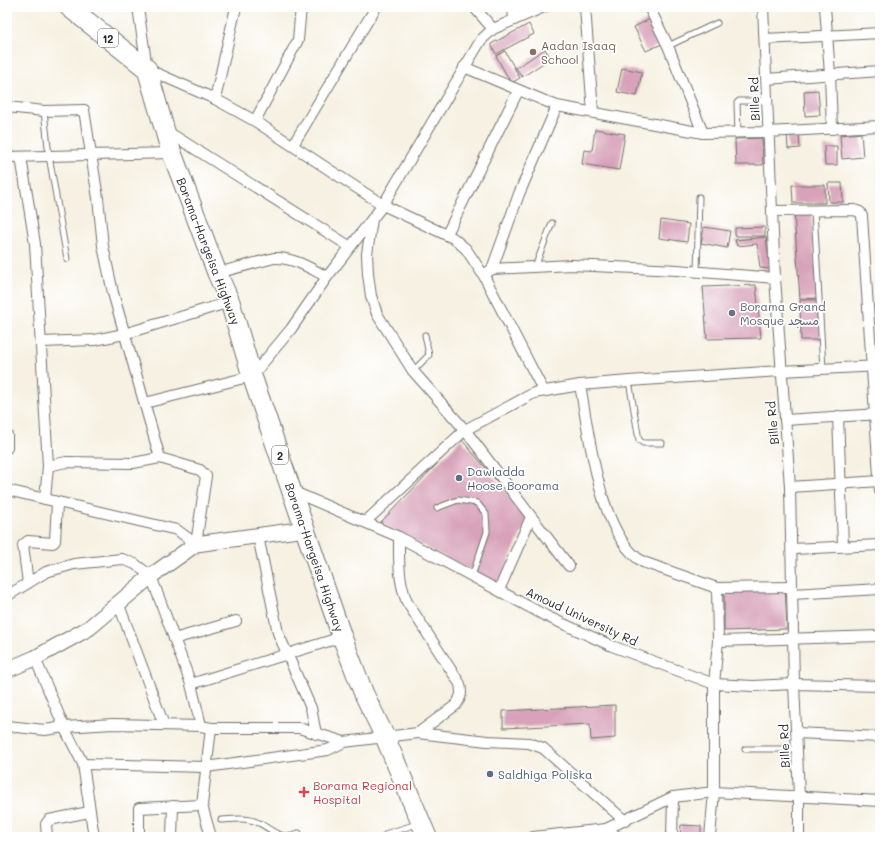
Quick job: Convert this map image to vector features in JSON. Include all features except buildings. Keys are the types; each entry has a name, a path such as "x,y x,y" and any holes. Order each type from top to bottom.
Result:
{"highway":[{"name":"12","path":"70,7 147,68"},
{"name":"Borama-Hargeisa Highway","path":"147,68 172,153 217,273 230,302 252,376 342,637 364,694 385,737 423,830"}],"street":[{"path":"138,7 147,68 215,99 255,121 383,205 446,234 466,249 488,273 543,390"},
{"path":"215,99 236,7"},
{"path":"255,121 298,40 301,7"},
{"path":"293,145 376,7"},
{"path":"474,7 493,29"},
{"path":"513,7 514,20"},
{"path":"145,403 252,376 291,329 349,246 383,205 481,40 493,29 544,7"},
{"path":"585,7 593,112"},
{"path":"649,7 668,46 703,132"},
{"name":"Bille Rd","path":"763,7 767,132 775,278 790,487 799,837"},
{"path":"825,7 832,129"},
{"path":"765,39 880,33"},
{"path":"464,67 518,91 557,106 703,132 738,133 880,126"},
{"path":"766,79 880,71"},
{"path":"446,234 518,91"},
{"path":"488,273 519,194 557,106"},
{"path":"7,107 44,111 84,110 98,198 103,246 113,293 160,458"},
{"path":"165,130 349,246"},
{"path":"7,157 172,153"},
{"path":"21,157 35,244 48,466 45,499"},
{"path":"772,211 854,210 860,212 862,216 876,366 880,484 841,483 790,487"},
{"path":"373,217 368,254 371,296 377,314 413,371 465,430 569,566"},
{"path":"217,273 282,257 290,259 326,277"},
{"path":"488,273 572,265 775,278"},
{"path":"41,342 95,340 124,334 230,302"},
{"path":"365,522 465,430 517,401 543,390 629,381 876,366"},
{"path":"580,385 602,494 611,520 626,548 633,556 643,562 717,588 792,590 880,588"},
{"path":"785,420 877,414"},
{"path":"838,416 843,545"},
{"path":"7,435 7,448"},
{"path":"48,466 66,462 133,463 160,458 200,470 206,476 196,544"},
{"path":"7,490 57,503 177,530 196,544"},
{"name":"Amoud University Rd","path":"292,491 399,537 546,616 612,646 714,684 753,686 794,684 880,686"},
{"path":"28,583 23,545 28,541 53,543 55,541 57,503"},
{"path":"499,590 531,516"},
{"path":"7,670 35,658 89,628 119,605 151,576 196,544 305,529"},
{"path":"258,536 278,633 311,708 316,734"},
{"path":"399,537 398,571 401,588 407,602 460,684 461,691 460,700 456,705 418,733"},
{"path":"792,549 880,544"},
{"path":"7,596 46,572 74,564 122,559 136,564 151,576 206,727 206,767 202,805 211,837"},
{"path":"710,837 714,792 714,684 718,641 717,588"},
{"path":"119,605 164,725"},
{"path":"174,639 236,621"},
{"path":"718,641 880,636"},
{"path":"190,684 342,637"},
{"path":"35,658 64,727 83,764 89,812 94,837"},
{"path":"7,726 45,730 64,727 113,724 299,728 344,742"},
{"path":"83,764 206,767 328,750 344,742 418,733 487,741 528,743 543,748 625,821"},
{"path":"797,733 880,737"},
{"path":"532,837 606,829 673,797 714,792 880,801"},
{"path":"672,837 673,797"},
{"path":"139,837 139,808 202,805"},
{"path":"172,837 173,806"},
{"path":"47,837 46,824 49,820 89,812"},
{"path":"606,829 618,837"}],"lane":[{"path":"668,46 717,23"},
{"path":"738,133 737,103 767,101"},
{"path":"44,111 49,156 67,259"},
{"path":"697,272 698,196"},
{"path":"814,210 823,369"},
{"path":"534,268 552,223"},
{"path":"413,371 429,355 425,335"},
{"path":"629,381 639,440 643,443 662,443"},
{"path":"437,508 458,500 477,503 486,514 487,532 472,576"},
{"path":"745,749 797,749"},
{"path":"221,820 249,819 260,823 268,830 284,837 299,833"},
{"path":"383,837 388,833 423,830"}],"place":[{"name":"Aadan Isaaq School","path":"533,52"},
{"name":"Borama Grand Mosque مسجد","path":"732,313"},
{"name":"Dawladda Hoose Boorama","path":"459,478"},
{"name":"Saldhiga Poliska","path":"490,774"},
{"name":"Borama Regional Hospital","path":"304,792"}]}
